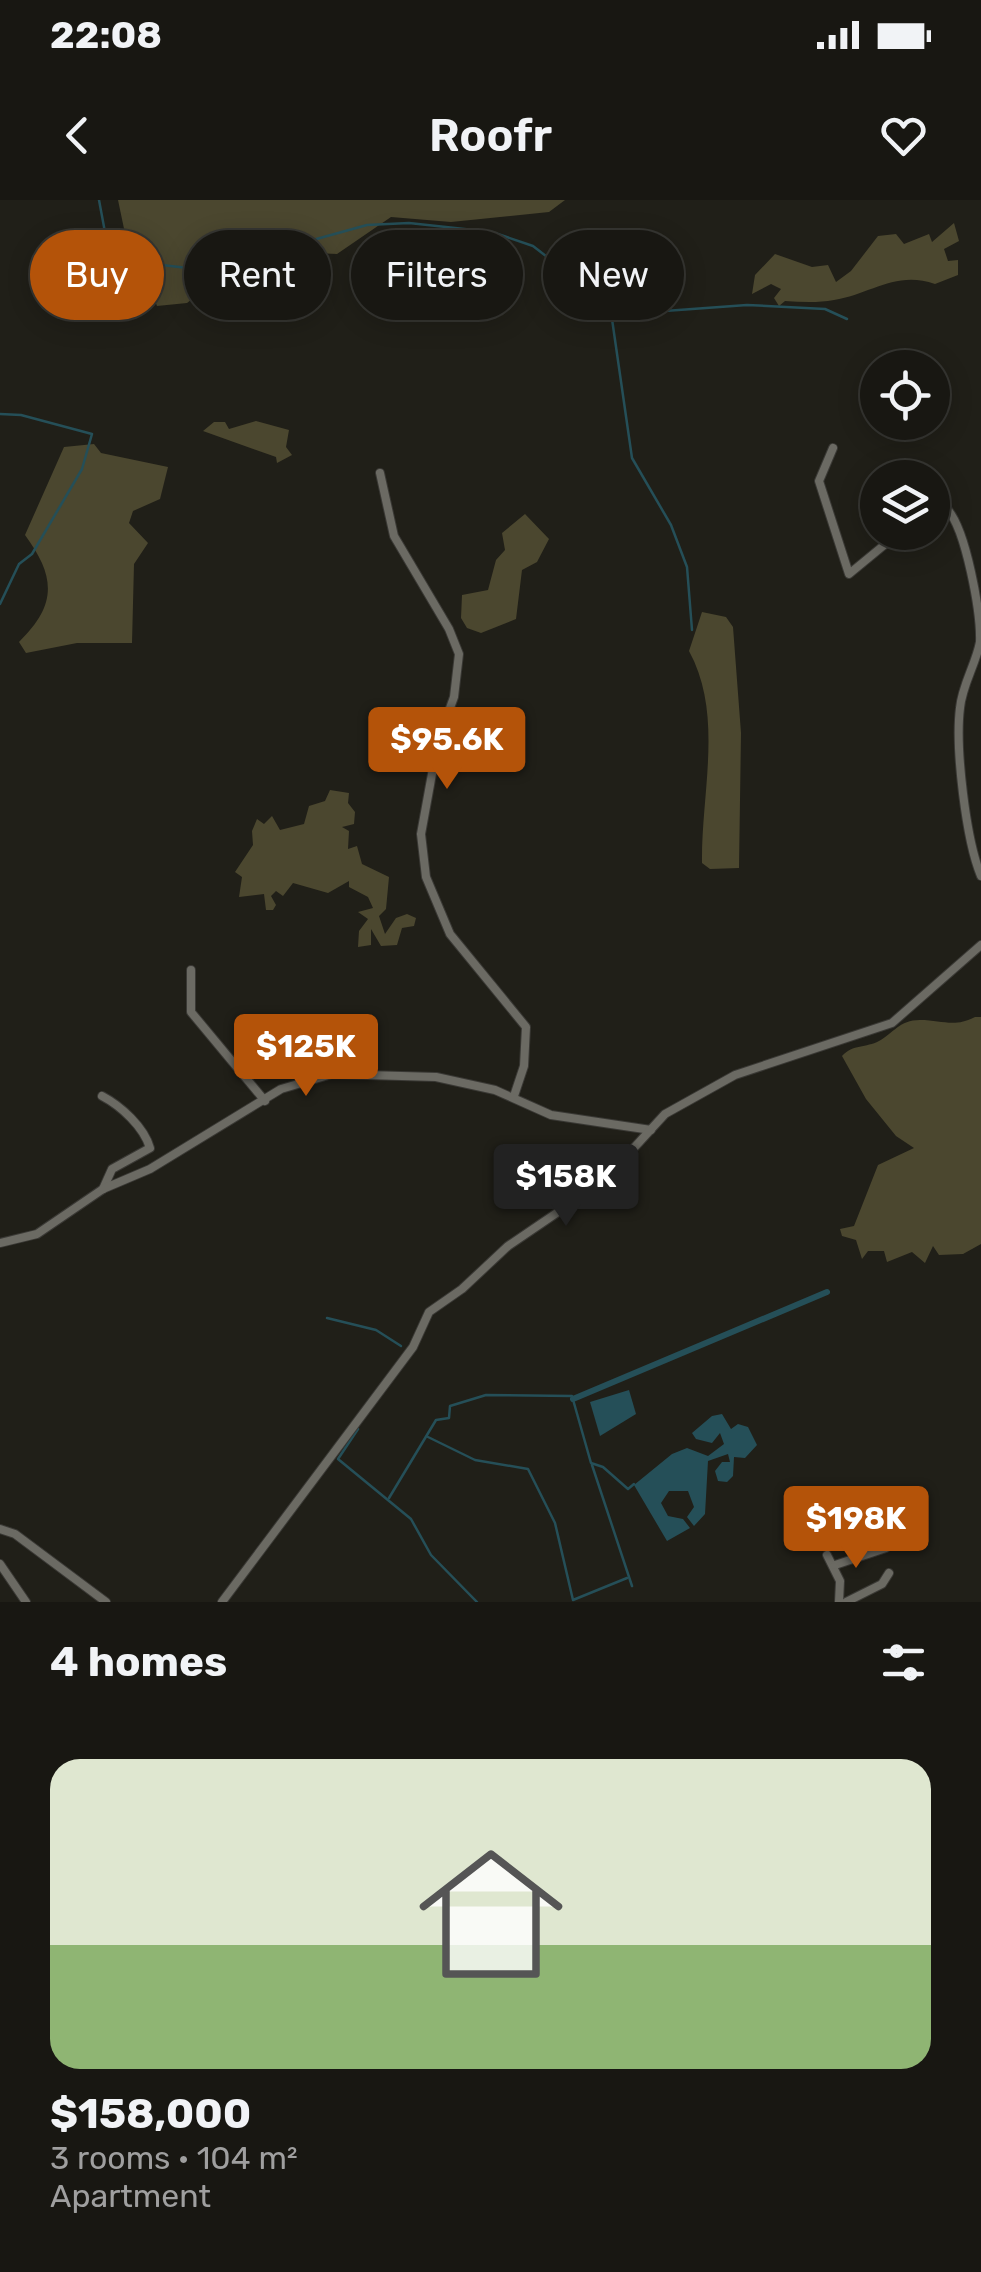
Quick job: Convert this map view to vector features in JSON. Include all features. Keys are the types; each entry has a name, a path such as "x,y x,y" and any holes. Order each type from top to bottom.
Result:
{"street":[{"path":"832,448 818,481 849,574 878,550"},
{"path":"380,473 394,536 449,629 458,654 454,697 430,778 421,834 423,864 450,934 526,1028 524,1066 514,1096"},
{"path":"950,513 959,522 978,608 980,639 960,708 970,837 981,876"},
{"path":"222,1602 413,1348 429,1312 462,1289 508,1246 561,1210 665,1114 735,1075 892,1024 981,945"},
{"path":"191,970 195,996 191,1012 264,1101"},
{"path":"0,1243 37,1234 103,1190 150,1169 299,1082 350,1072 436,1077 514,1096 550,1115 650,1130"},
{"path":"102,1096 116,1104 148,1138 150,1148 112,1169 103,1190"},
{"path":"0,1529 39,1550 106,1602"},
{"path":"835,1566 886,1548"},
{"path":"827,1556 835,1566 843,1602 882,1584 889,1573"},
{"path":"0,1564 26,1602"}],"shaded area":[{"path":"118,200 565,200 549,212 451,222 391,217 372,230 351,230 351,244 337,254 331,254 331,230 184,230 184,303 164,305 164,230 124,230"},
{"path":"954,223 959,241 944,249 948,261 958,260 958,275 935,284 896,281 834,300 785,301 779,306 774,298 781,289 771,284 752,294 755,275 775,254 812,267 828,265 836,282 851,271 878,236 896,234 904,244 929,234 932,242"},
{"path":"256,421 289,430 286,447 292,455 277,463 276,457 203,431 214,422 225,422 229,429"},
{"path":"94,444 101,453 168,467 160,499 133,511 129,523 148,543 134,564 132,643 77,643 26,653 19,642 41,615 48,590 42,564 25,535 64,447"},
{"path":"525,514 549,539 537,562 522,570 516,619 481,633 467,628 461,618 462,595 488,590 496,560 505,550 502,533"},
{"path":"702,612 726,617 733,627 741,733 739,868 710,869 702,863 708,728 700,676 689,651"},
{"path":"330,790 349,793 348,803 355,812 354,824 342,827 349,831 348,849 357,846 362,864 389,877 386,909 379,916 385,934 396,918 407,914 416,918 414,926 402,928 397,945 381,946 371,929 371,945 358,947 359,931 368,919 358,912 373,908 368,897 349,887 349,881 328,893 293,883 283,896 276,891 271,896 276,905 273,910 266,910 264,894 239,897 242,877 235,872 253,845 252,831 257,819 264,824 272,816 280,830 304,824 309,806 325,801"},
{"path":"981,1017 981,1244 963,1254 939,1255 933,1246 925,1263 912,1252 887,1262 884,1251 868,1251 862,1259 856,1240 842,1236 840,1229 854,1226 878,1165 914,1148 896,1136 866,1099 842,1056 879,1041 907,1022 954,1023"}],"water":[{"path":"629,1390 636,1414 600,1436 590,1402"},
{"path":"722,1414 731,1429 738,1424 748,1427 757,1445 745,1458 734,1457 733,1476 727,1482 718,1481 715,1471 722,1462 730,1462 728,1454 708,1461 705,1514 694,1526 687,1517 694,1507 688,1491 669,1491 661,1503 668,1516 683,1519 690,1528 667,1541 634,1485 672,1454 687,1448 708,1456 724,1444 720,1433 712,1443 696,1439 692,1433 712,1416"}],"waterway":[{"path":"99,200 110,259 205,270 367,225 409,223 492,232 533,246 591,291 612,319 632,458 671,525 687,567 692,630"},
{"path":"684,310 747,305 825,309 847,319"},
{"path":"0,414 21,415 92,434 82,469 32,554 19,564 0,604"},
{"path":"573,1399 827,1292"},
{"path":"327,1318 376,1330 401,1346"},
{"path":"389,1498 436,1420 449,1418 450,1406 486,1395 572,1396 591,1463 603,1467 628,1489 634,1484"},
{"path":"358,1429 338,1459 411,1519 431,1555 477,1602"},
{"path":"428,1437 475,1460 528,1469 555,1523 573,1600 627,1578"},
{"path":"592,1465 632,1586"}]}
